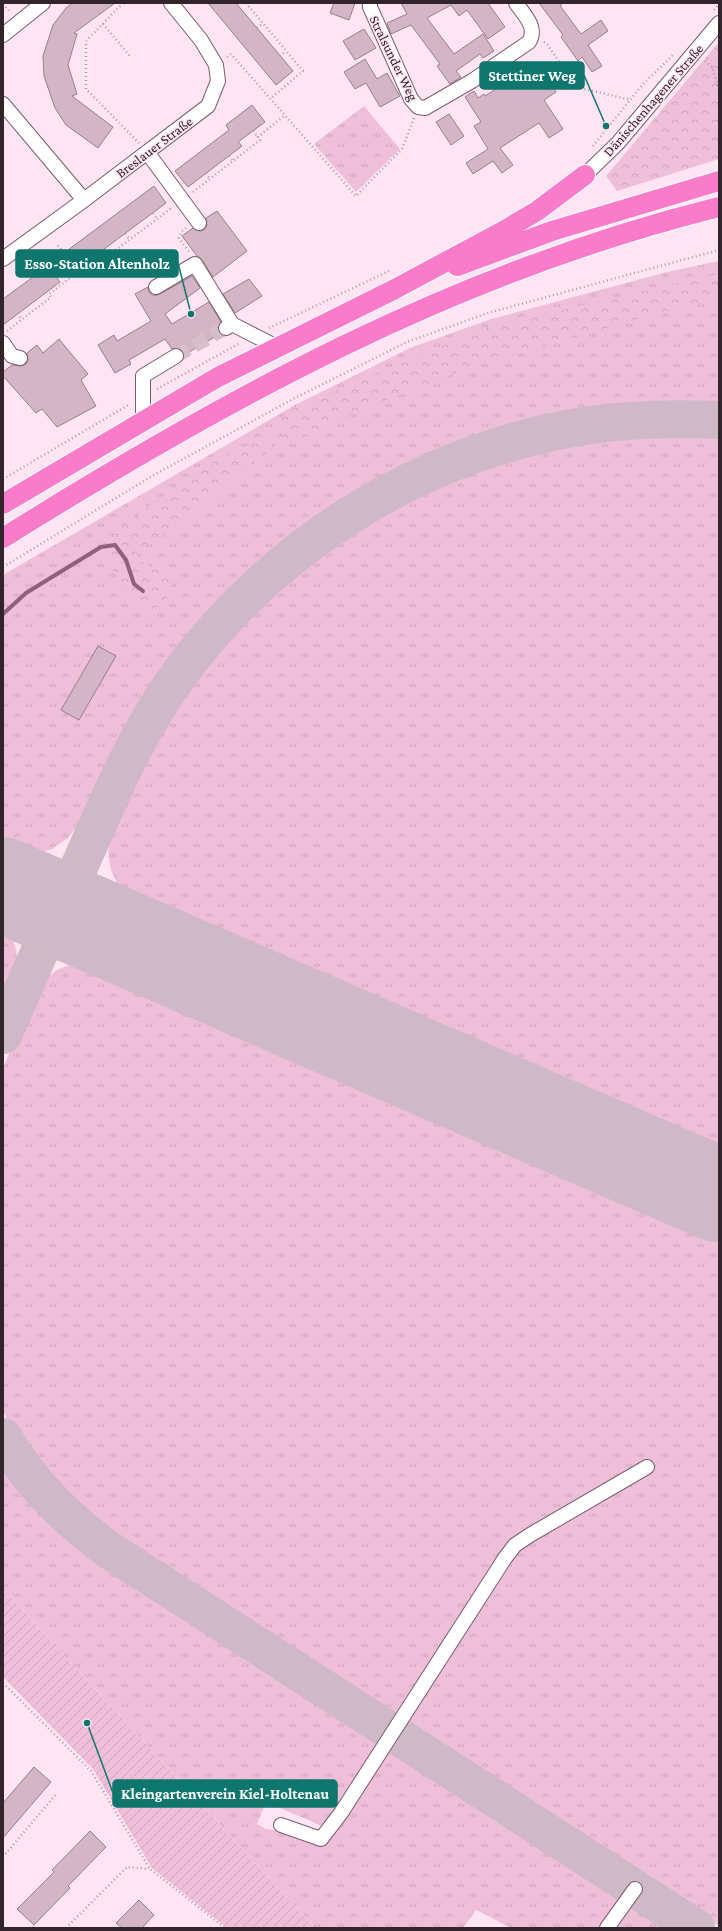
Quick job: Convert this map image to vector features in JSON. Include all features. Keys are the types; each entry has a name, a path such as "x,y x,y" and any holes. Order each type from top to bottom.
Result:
{"highway":[{"path":"3,504 218,377 395,289 537,211 585,175"},
{"path":"395,289 552,231 719,181"},
{"path":"3,538 170,437 277,378 360,337 430,305 562,254 621,234 719,207"}],"street":[{"path":"3,35 43,3"},
{"name":"Breslauer Straße","path":"3,259 208,106 218,81 216,65 201,40 171,3"},
{"name":"Stralsunder Weg","path":"370,3 370,7 411,99 418,107 425,108 472,81 529,42 533,35"},
{"path":"516,3 532,27 533,35"},
{"name":"Dänischenhagener Straße","path":"585,175 618,142 719,23"},
{"path":"3,104 84,200"},
{"path":"147,152 198,222"},
{"path":"156,287 195,264 229,326 255,335 277,347"},
{"path":"3,343 12,356 20,358"},
{"path":"143,420 143,376 176,356"},
{"path":"280,1825 321,1839 341,1813 497,1571 516,1545 530,1535 647,1467"},
{"path":"607,1928 635,1889"}],"path":[{"path":"123,3 86,41 86,89 147,152"},
{"path":"246,3 303,71 270,99"},
{"path":"257,28 263,23"},
{"path":"103,24 130,56"},
{"path":"533,35 547,44 576,87 631,100"},
{"path":"280,56 286,51"},
{"path":"695,52 712,67 719,90"},
{"path":"588,152 643,84 674,53"},
{"path":"216,65 231,54 356,196 402,150 418,107"},
{"path":"258,137 285,115"},
{"path":"56,243 81,276 260,140 253,131"},
{"path":"229,156 233,161"},
{"path":"206,174 210,179"},
{"path":"153,213 157,219"},
{"path":"195,264 191,254 179,238 182,231 198,222"},
{"path":"125,234 130,240"},
{"path":"3,567 152,476 293,399 407,342 488,313 719,250"},
{"path":"94,257 99,263"},
{"path":"3,479 143,397 255,335 398,267"},
{"path":"3,333 51,297 48,293 78,272"},
{"path":"18,314 21,319"},
{"path":"3,1683 90,1771 150,1869 225,1928"},
{"path":"3,1857 57,1793"},
{"path":"66,1928 127,1867 150,1869"}],"green space":[{"path":"719,42 719,159 617,191 606,176"},
{"path":"364,106 400,149 356,192 314,144"},
{"path":"719,261 719,405 616,405 529,420 431,452 362,488 283,540 213,609 163,666 130,720 104,767 79,824 68,838 52,849 33,855 3,842 3,575 295,405 410,348 491,319 667,272"},
{"path":"719,274 719,297 478,364 336,420 294,444 284,435 276,424 280,418 296,407 488,327"},
{"path":"645,435 719,437 719,1154 128,898 113,875 109,859 109,841 111,831 148,756 173,713 195,681 244,623 301,571 363,526 396,507 463,473 486,465 525,455 565,447"},
{"path":"269,438 276,446 172,529 136,553 141,561 163,573 171,584 169,596 155,609 137,603 122,586 101,547 110,536 166,493 206,467 247,446"},
{"path":"3,926 15,945 17,955 15,974 3,1004"},
{"path":"86,963 719,1238 719,1926 102,1528 60,1489 34,1459 12,1428 3,1411 3,1068 35,992 44,980 57,970 72,964"},
{"path":"3,1461 21,1486 42,1510 91,1552 144,1589 377,1739 379,1744 328,1824 322,1826 266,1802 257,1824 266,1829 280,1831 319,1845 390,1748 620,1896 621,1901 602,1928 511,1928 476,1910 463,1928 315,1928 3,1589"},
{"path":"3,1589 315,1928 227,1928 152,1868 93,1769 3,1677"},
{"path":"633,1906 668,1928 612,1928 627,1908"}],"building":[{"path":"72,3 115,3 74,33 77,34 68,65 77,94 72,96 113,127 98,148 66,125 55,108 44,76 43,56 53,25 66,8"},
{"path":"208,3 236,3 293,71 276,85"},
{"path":"334,3 355,3 349,20 330,13"},
{"path":"401,3 488,3 505,27 488,39 467,10 459,16 451,5 427,18 454,54 483,34 494,51 483,58 480,54 456,71 461,77 450,84 437,66 440,64 411,25 391,34 387,23 407,14"},
{"path":"539,3 561,3 561,7 581,34 601,20 608,31 588,45 602,66 592,72 582,57 578,61 561,37 563,35"},
{"path":"364,29 376,48 355,60 343,41"},
{"path":"365,59 377,79 387,73 400,96 380,107 366,83 355,89 344,72"},
{"path":"545,62 559,82 553,87 556,92 544,100 563,129 549,138 539,123 500,148 513,165 502,173 493,161 473,174 466,163 488,149 474,126 481,122 465,97 474,91 478,98 484,94 485,96 513,78 515,81"},
{"path":"252,105 265,122 238,142 242,146 188,187 175,171 229,130 226,125"},
{"path":"449,114 464,136 451,145 436,122"},
{"path":"154,186 166,203 80,267 68,250"},
{"path":"217,211 247,251 213,277 202,260 197,256 182,236 193,228 200,231 204,230 207,226 206,218"},
{"path":"48,266 60,282 3,325 3,299"},
{"path":"192,276 200,288 165,314 172,324 209,302 221,322 218,328 220,334 184,355 180,348 172,349 165,339 129,360 131,364 115,373 98,345 114,335 117,341 151,321 135,294 148,287 149,292 154,296"},
{"path":"249,279 262,296 235,313 223,294"},
{"path":"59,339 88,374 81,380 96,406 57,427 42,409 36,413 3,376 3,372 12,365 22,366 26,364 28,360 27,353 37,345 43,353"},
{"path":"98,646 116,656 79,720 61,710"},
{"path":"34,1767 51,1782 3,1838 3,1803"},
{"path":"90,1831 106,1847 68,1886 70,1888 34,1925 17,1909 54,1872 52,1870"},
{"path":"139,1900 154,1915 142,1928 122,1928 116,1923"}],"waterway":[{"path":"3,614 26,593 101,547 115,545 126,560 134,584 143,591"}],"taxiway":[{"path":"154,950 114,927 101,918 90,907 82,895 78,882 79,867 145,727 173,683 211,635 252,591 298,552 347,517 400,487 455,462 512,442 590,425 645,420 719,420"},
{"path":"3,1035 43,944 51,936 63,931 81,930 100,933 127,941"},
{"path":"3,1437 25,1470 49,1498 90,1536 106,1548 696,1928"}],"runway":[{"path":"3,885 719,1195"}],"tunnel":[{"path":"176,356 226,328"}],"place":[{"name":"Stettiner Weg","path":"606,126"},
{"name":"Esso-Station Altenholz","path":"191,314"},
{"name":"Kleingartenverein Kiel-Holtenau","path":"87,1723"}]}
